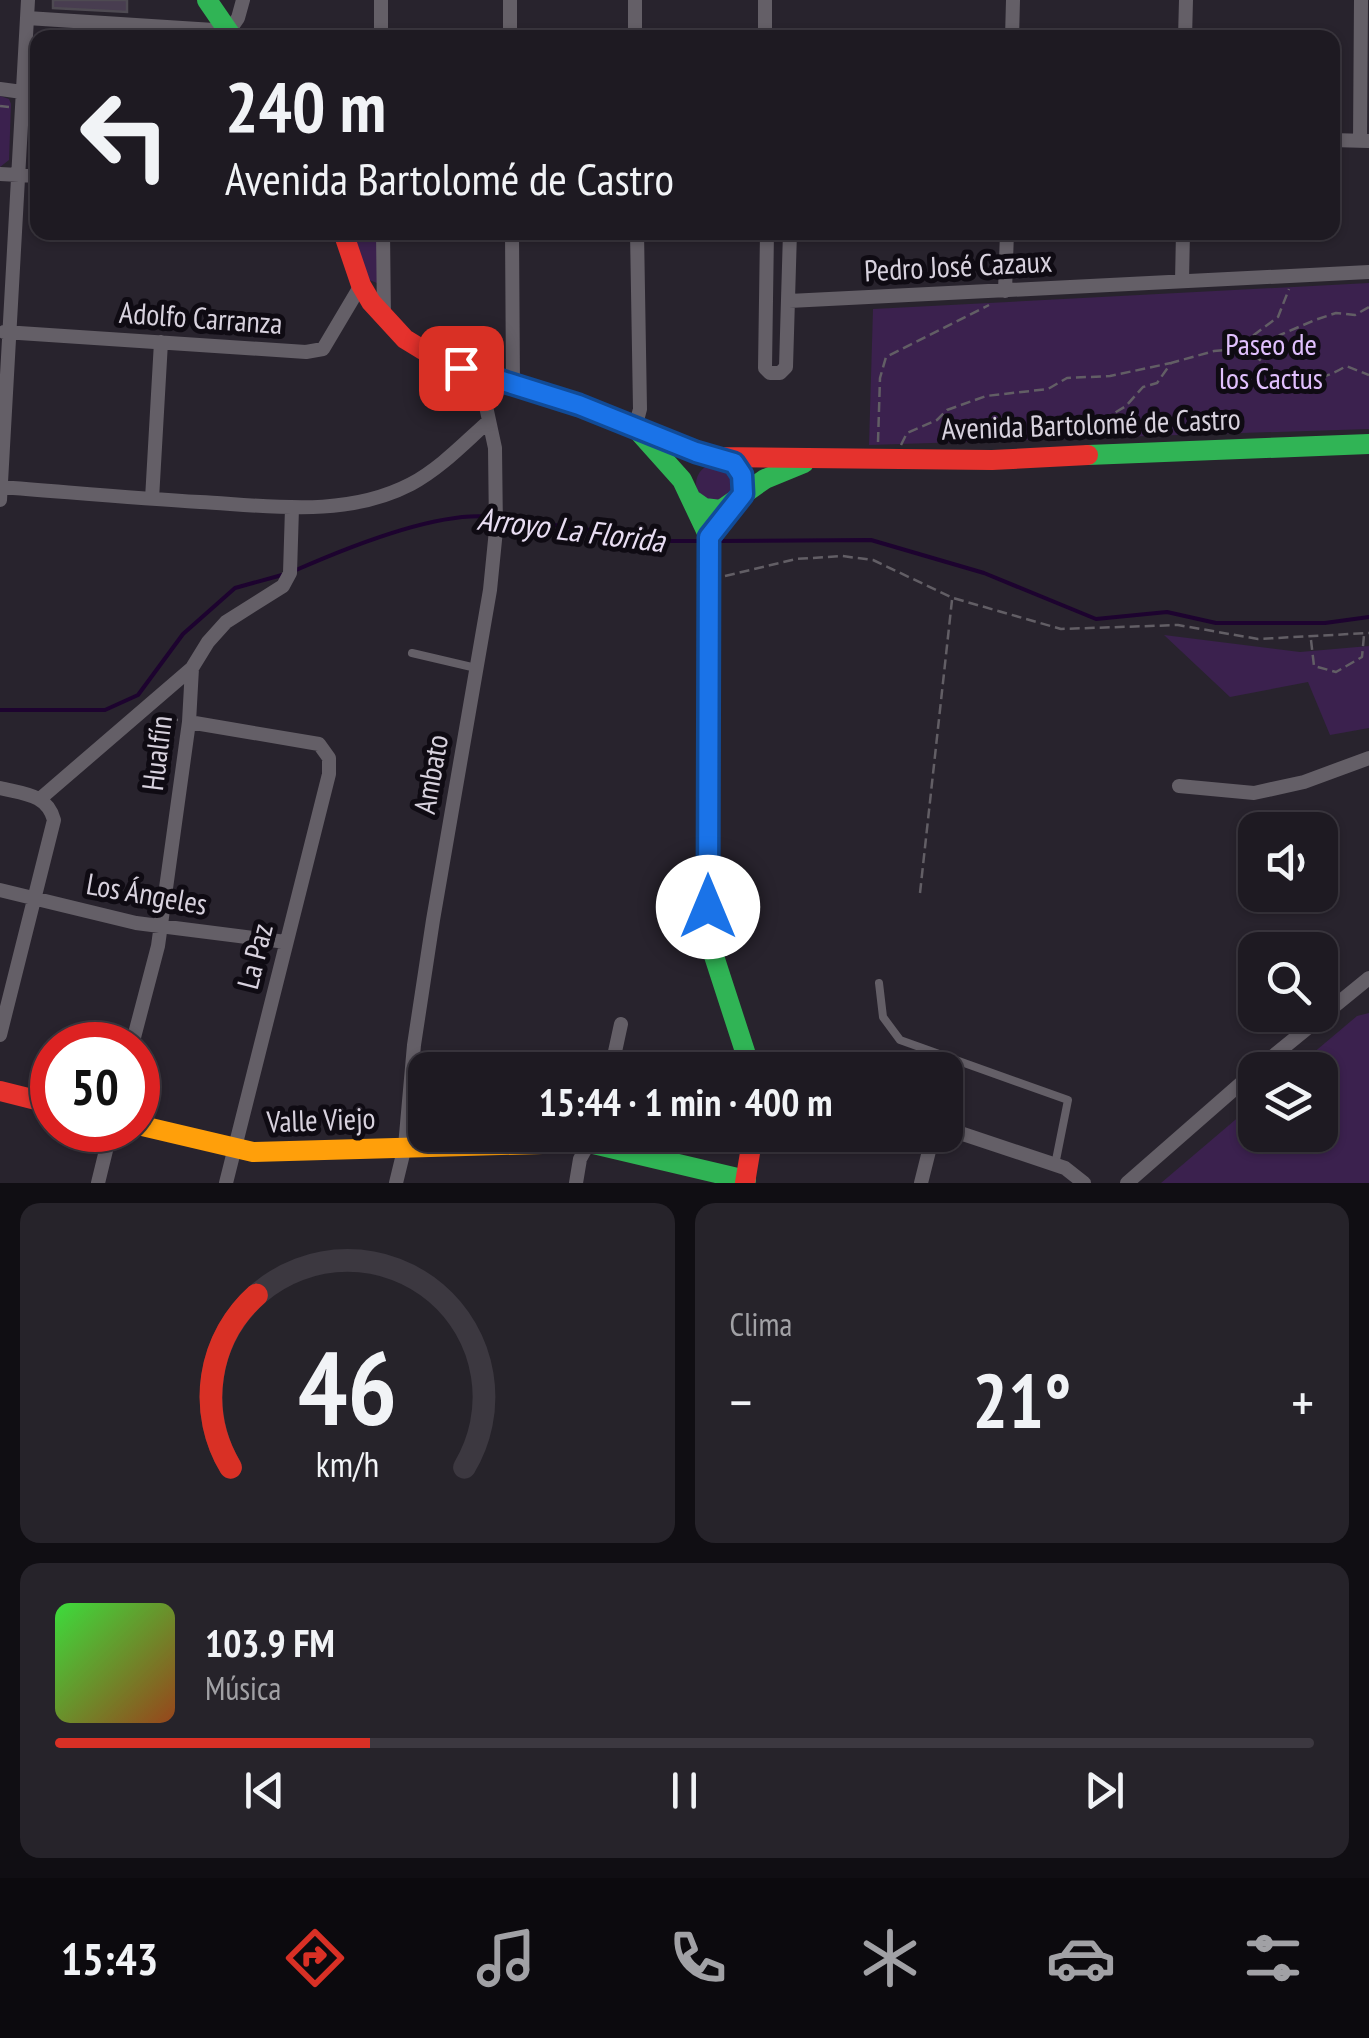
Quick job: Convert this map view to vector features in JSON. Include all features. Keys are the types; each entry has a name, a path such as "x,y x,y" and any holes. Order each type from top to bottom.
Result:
{"main road":[{"path":"208,0 228,30"},
{"name":"Avenida Bartolomé de Castro","path":"346,240 361,285 384,318 423,350 479,374 579,405 719,458 992,460 1369,444"},
{"name":"Avenida Bartolomé de Castro","path":"635,428 669,464 691,497 709,547"},
{"path":"719,458 742,475 744,485 738,502 714,512 691,497 692,470 698,462 719,458"},
{"name":"Avenida Bartolomé de Castro","path":"709,547 738,502 772,475 816,460"},
{"path":"709,547 708,907 713,954 746,1052"},
{"path":"0,1091 30,1098"},
{"name":"Valle Viejo","path":"160,1130 253,1152 408,1146"},
{"name":"Valle Viejo","path":"639,1152 745,1181"},
{"path":"745,1181 749,1152"}],"street":[{"path":"0,500 4,332 28,0"},
{"path":"233,30 243,0"},
{"path":"381,0 381,30"},
{"path":"510,0 510,30"},
{"path":"635,0 635,30"},
{"path":"765,0 765,30"},
{"path":"1012,0 1012,30"},
{"path":"1186,0 1186,30"},
{"path":"1361,0 1364,141"},
{"path":"27,18 180,30"},
{"path":"0,89 22,92"},
{"path":"0,174 30,176"},
{"path":"383,240 384,318"},
{"path":"512,240 513,385"},
{"path":"635,428 640,409 637,240"},
{"path":"768,240 765,368 770,373 780,373 786,367 790,240"},
{"path":"1005,291 1007,240"},
{"path":"1182,281 1183,240"},
{"name":"Pedro José Cazaux","path":"788,301 1369,272"},
{"name":"Adolfo Carranza","path":"4,332 306,352 323,349 361,285"},
{"path":"152,499 161,342"},
{"name":"Ambato","path":"396,1183 430,938 496,530 496,468 479,374"},
{"path":"0,487 292,508 352,504 412,484 440,465 489,420"},
{"path":"46,803 192,668 226,622 284,586 290,573 292,508"},
{"name":"Hualfín","path":"138,1022 158,946 189,722 192,668"},
{"name":"La Paz","path":"189,722 320,744 329,758 329,774 226,1183"},
{"path":"1178,786 1254,793 1304,782 1369,758"},
{"path":"0,788 46,803 54,820 0,1035"},
{"name":"Los Ángeles","path":"0,890 136,923 286,942"},
{"path":"1278,1052 1369,978"},
{"path":"615,1052 621,1024"},
{"path":"1127,1183 1238,1086"},
{"path":"963,1134 1065,1168 1088,1182"},
{"path":"98,1183 106,1152"},
{"path":"576,1183 584,1152"},
{"path":"921,1183 929,1152"}],"lane":[{"path":"412,653 476,668"},
{"path":"879,983 883,1017 900,1040 1068,1100 1054,1165"}],"path":[{"path":"1235,349 1278,317 1292,275"},
{"path":"886,460 880,378 886,357 994,303 1005,291"},
{"path":"1252,353 1315,320 1336,313 1356,315 1369,307"},
{"path":"886,460 907,433 937,420 947,410 986,396 1048,389 1067,378 1110,376 1214,351 1235,349 1252,353 1273,372 1292,380 1323,378 1346,366 1369,375"},
{"path":"1066,456 1069,432 1086,422 1098,423 1126,406 1143,387 1157,383 1171,363"},
{"path":"708,579 796,559 842,556 872,560 953,598 1061,629 1178,624 1258,639 1310,636 1366,633 1362,657 1336,672 1314,666 1310,636"},
{"path":"920,893 953,598"},
{"path":"135,717 189,722"}],"green space":[{"path":"0,96 11,104 9,160 0,167"},
{"path":"354,240 377,240 377,283 369,280"},
{"name":"Paseo de los Cactus","path":"1369,283 1369,429 869,445 873,309"},
{"path":"716,464 730,470 736,484 730,498 716,504 702,498 696,484 702,470"},
{"path":"1164,635 1300,652 1369,646 1369,728 1330,735 1308,682 1230,697"},
{"path":"1369,1013 1369,1183 1161,1183 1238,1117 1238,1152 1338,1152 1338,1052 1314,1052 1357,1016"}],"building":[{"path":"53,0 127,0 127,12 53,8"}],"waterway":[{"name":"Arroyo La Florida","path":"296,570 419,525 470,516 492,517"},
{"name":"Arroyo La Florida","path":"502,518 672,541 700,541"},
{"name":"Arroyo La Florida","path":"715,541 871,540 984,573 1096,619 1167,612 1216,623 1325,623 1369,617"},
{"name":"Arroyo La Florida","path":"0,710 105,710 138,695 183,634 235,588 282,575"}],"traffic: fast":[{"path":"207,0 228,30"},
{"path":"640,433 682,480 709,537 708,907 713,953 745,1052"},
{"path":"1088,455 1369,444"},
{"path":"694,501 704,508 721,510 765,479 804,463"},
{"path":"627,1152 746,1180"}],"traffic: slow":[{"path":"160,1130 253,1152 408,1148"}],"traffic: jam":[{"path":"346,240 371,302 405,339 423,350 479,374 602,413 712,457 992,460 1088,455"},
{"path":"0,1091 30,1098"},
{"path":"745,1183 750,1152"}],"route":[{"path":"461,368 602,413 696,452 726,459 742,475 741,498 709,537 708,907"}]}
